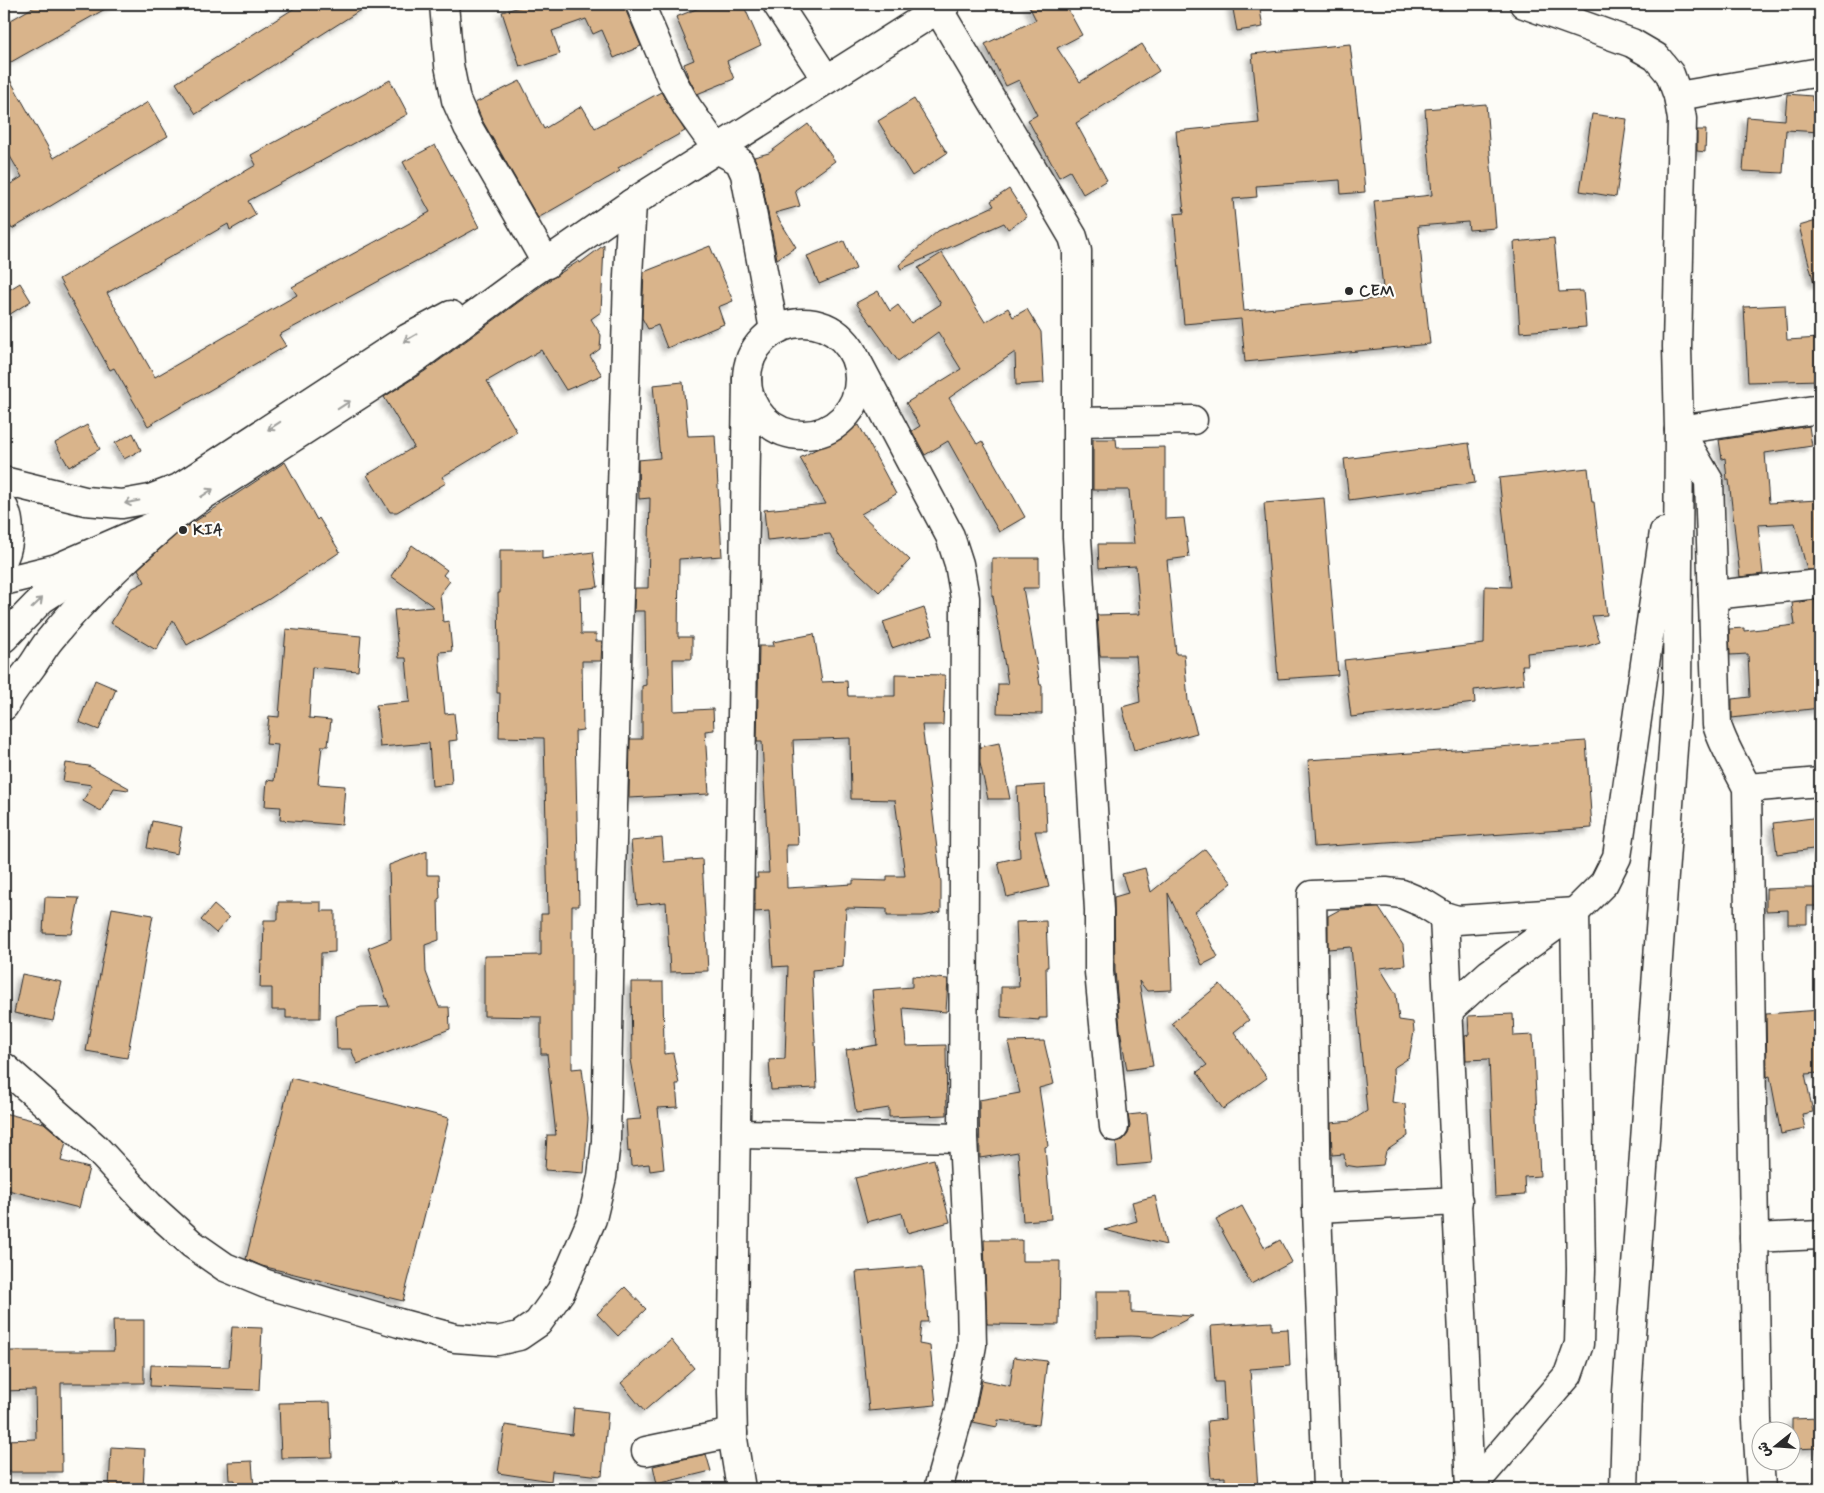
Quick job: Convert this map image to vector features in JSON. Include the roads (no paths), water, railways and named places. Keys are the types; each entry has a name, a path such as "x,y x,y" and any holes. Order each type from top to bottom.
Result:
{"main road":[{"path":"444,4 449,65 456,100 539,269"},
{"path":"640,4 672,80 687,107 717,150 739,161 745,174 774,330"},
{"path":"651,32 662,4"},
{"path":"777,4 826,79"},
{"path":"1524,4 1632,43 1656,58 1670,74 1678,96 1682,119 1677,347 1679,430 1677,692 1627,1392 1624,1489"},
{"path":"4,638 42,599 68,580 174,517 212,490 416,358 632,203 942,6 1073,237 1077,252 1077,537 1099,910 1099,972 1114,1127"},
{"path":"1678,96 1820,72"},
{"path":"4,1067 96,1148 149,1205 192,1244 225,1267 266,1284 456,1338 497,1340 519,1336 538,1323 561,1290 592,1219 602,1177 606,1141 612,846 632,203"},
{"path":"4,481 85,501 122,504 150,499 179,488 408,338 539,269"},
{"path":"741,1489 733,1433 732,1392 747,379 750,360 760,342 774,330 793,323 811,323 829,328 845,340 855,357 950,536 959,564 965,598 963,1138 972,1345 960,1410 938,1489"},
{"path":"747,379 750,397 755,406 760,414 774,427 793,434 812,434 831,428 846,416 856,399 860,380 855,357"},
{"path":"1679,430 1820,409"},
{"path":"1077,422 1193,420"},
{"path":"1679,430 1709,481 1717,725 1722,742 1747,788 1754,1238 1761,1489"},
{"path":"1450,1009 1490,973 1575,912 1604,883 1617,858 1679,430"},
{"path":"4,508 9,537 4,557"},
{"path":"4,581 58,568 174,517"},
{"path":"4,706 11,692 33,665 50,639 72,613 121,563 174,517"},
{"path":"1713,595 1820,584"},
{"path":"1747,788 1820,782"},
{"path":"1327,1489 1317,1208 1312,895 1386,892 1402,894 1423,903 1444,916 1457,920 1575,912"},
{"path":"1470,1489 1568,1375 1579,1344 1581,1269 1575,912"},
{"path":"1444,916 1450,1009 1470,1489"},
{"path":"736,1134 963,1138"},
{"path":"1317,1208 1458,1201"},
{"path":"1754,1238 1820,1235"},
{"path":"646,1450 733,1433"}],"place":[{"name":"CEM","path":"1349,291"},
{"name":"KIA","path":"183,530"}]}
